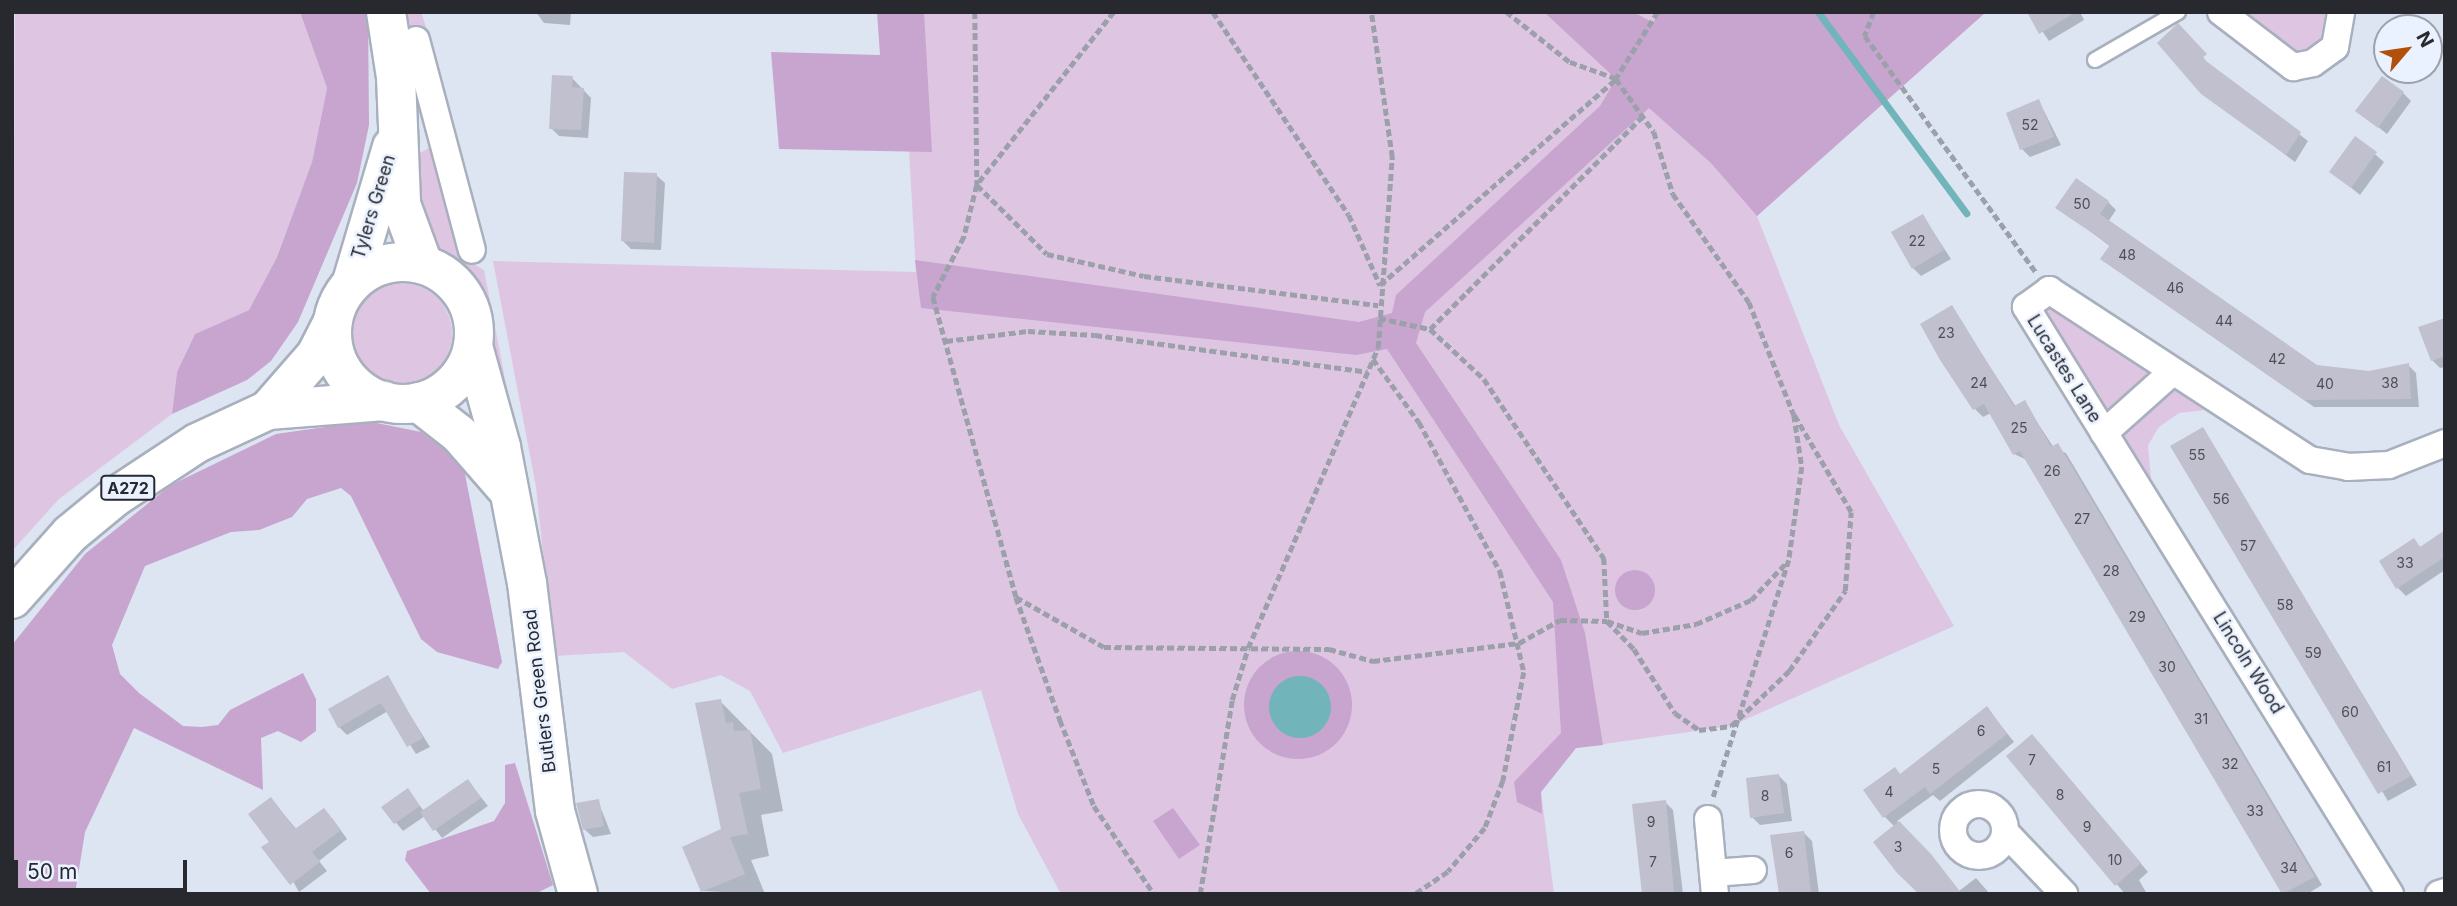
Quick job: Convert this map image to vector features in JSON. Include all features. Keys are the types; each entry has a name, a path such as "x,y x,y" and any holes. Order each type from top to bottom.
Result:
{"main road":[{"name":"Tylers Green","path":"386,12 404,222 423,264"},
{"name":"Tylers Green","path":"352,282 398,132"},
{"path":"385,264 423,264 458,287 469,305 473,346 454,383 401,402 366,394 339,363 332,323 352,282 385,264"},
{"name":"A272","path":"268,410 316,355 332,323"},
{"name":"Butlers Green Road","path":"473,346 501,447 505,487 527,583 555,811 578,894"},
{"name":"Butlers Green Road","path":"401,402 459,434 505,487"},
{"name":"A272","path":"12,599 70,534 115,497 197,443 268,410 401,402"}],"street":[{"path":"2221,12 2293,67 2313,63 2335,47 2341,12"},
{"path":"416,40 472,250"},
{"name":"Tylers Green","path":"398,132 442,134"},
{"name":"Lucastes Lane","path":"2171,374 2104,433 2026,307 2049,290 2171,374 2310,460 2348,467 2389,465 2445,443"},
{"name":"Lincoln Wood","path":"2104,433 2390,894"},
{"path":"1708,819 1714,883 1753,870"},
{"path":"2005,832 2064,894"},
{"path":"2439,894 2445,892"}],"lane":[{"path":"2095,60 2178,12"}],"path":[{"path":"975,12 977,185 964,237 933,297 1016,597 1094,806 1154,894"},
{"path":"977,185 1114,12"},
{"path":"1213,12 1349,215 1380,285"},
{"path":"1200,894 1211,857 1232,700 1248,648 1373,359 1379,318 1378,304 1392,157 1371,12"},
{"path":"1379,318 1430,328 1484,379 1604,558 1607,621 1634,649 1675,713 1699,730 1731,726 1788,671 1844,591 1851,512 1794,415 1749,302 1673,194 1654,132 1643,116 1616,79 1569,62 1506,12"},
{"path":"1380,285 1616,79 1658,12"},
{"path":"1874,12 1865,36 2031,265"},
{"path":"1430,328 1643,116"},
{"path":"977,185 1046,254 1144,276 1378,304"},
{"path":"946,341 1028,331 1095,335 1367,372"},
{"path":"1373,359 1419,422 1500,571 1524,673 1518,717 1485,828 1448,872 1416,894"},
{"path":"1708,819 1731,726 1789,560 1802,467 1794,415"},
{"path":"1016,597 1104,647 1329,649 1373,661 1519,643 1560,620 1607,621 1642,633 1696,624 1751,600 1789,560"}],"shaded area":[{"path":"15,12 300,12 327,88 312,162 277,257 249,310 195,334 177,372 172,414 59,499 12,551"},
{"path":"300,12 368,12 369,125 357,183 298,322 271,361 247,380 172,414 177,372 195,334 249,310 277,257 312,162 327,88"},
{"path":"401,12 421,12 426,27 420,34 422,107 415,105"},
{"path":"877,12 924,12 932,152 779,149 771,52 880,55"},
{"path":"901,12 1986,12 1757,216 1839,425 1954,626 1731,726 1576,748 1541,792 1554,894 1061,894 1018,814 981,690 783,753 750,691 721,675 672,689 624,652 554,656 536,487 493,261 916,272"},
{"path":"1544,12 1633,12 1654,23 1656,12 1986,12 1757,216 1711,163 1649,108 1425,312 1416,343 1561,560 1585,633 1603,745 1576,748 1541,792 1542,814 1517,802 1514,782 1561,733 1553,602 1387,349 1356,355 921,308 915,260 1359,322 1392,313 1396,295 1600,106 1616,79"},
{"path":"2238,12 2329,12 2332,32 2310,57 2289,54"},
{"path":"433,146 468,261 484,270 519,451 482,294 424,234 414,156"},
{"path":"401,283 420,287 437,298 448,315 452,334 448,353 437,370 420,381 401,385 382,381 365,370 354,353 350,334 354,315 365,298 382,287"},
{"path":"2049,290 2222,408 2179,413 2159,427 2148,445 2154,515 2026,307"},
{"path":"367,421 421,432 463,464 502,662 498,669 437,652 421,639 351,496 341,488 307,499 292,517 259,530 231,532 145,566 112,645 120,674 139,693 183,726 202,727 218,725 230,710 303,673 316,699 316,731 301,742 278,731 261,738 263,790 134,728 85,832 75,894 12,894 12,645 85,554 171,485 276,434"},
{"path":"1635,570 1643,571 1649,576 1654,582 1654,598 1649,604 1643,609 1635,610 1627,609 1621,604 1616,598 1615,590 1616,582 1621,576 1627,571"},
{"path":"1298,651 1319,655 1336,667 1348,684 1352,705 1348,726 1336,743 1319,755 1298,759 1277,755 1260,743 1248,726 1244,705 1248,684 1260,667 1277,655"},
{"path":"515,763 553,885 535,894 431,894 405,860 407,851 494,821 505,803 505,765"},
{"path":"1173,808 1200,845 1179,859 1153,821"}],"water":[{"path":"1300,676 1312,678 1322,685 1329,695 1329,719 1322,729 1312,736 1300,738 1288,736 1278,729 1271,719 1269,707 1271,695 1278,685 1288,678"}],"building":[{"path":"2027,12 2076,12 2039,34"},
{"path":"2178,23 2207,54 2202,58 2301,132 2286,155 2201,94 2157,43"},
{"path":"552,75 573,76 572,87 584,88 581,130 549,129"},
{"path":"2376,84 2393,84 2404,92 2378,128 2355,111"},
{"path":"2039,99 2054,137 2020,150 2006,113"},
{"path":"2355,136 2377,152 2351,188 2329,172"},
{"path":"624,172 657,173 654,243 621,241"},
{"path":"2076,178 2109,201 2100,214 2317,365 2369,371 2409,363 2411,399 2304,400 2100,259 2110,245 2055,208"},
{"path":"1923,214 1944,250 1912,269 1891,232"},
{"path":"1952,305 2014,406 2025,400 2051,447 2058,443 2315,877 2282,894 2020,451 2013,455 1984,404 1973,410 1940,360 1920,324"},
{"path":"2445,318 2445,356 2431,361 2418,327"},
{"path":"2203,427 2411,776 2378,794 2170,446"},
{"path":"2445,530 2445,557 2396,589 2379,561 2414,538 2420,547"},
{"path":"388,675 423,738 407,747 381,703 338,728 328,709"},
{"path":"721,699 726,723 733,722 734,731 750,730 761,789 739,793 748,834 730,837 745,874 701,892 682,847 721,829 695,703"},
{"path":"1987,706 2007,734 1930,794 1925,787 1883,818 1863,790 1895,767 1900,774"},
{"path":"2032,734 2141,863 2115,886 2006,756"},
{"path":"1779,774 1784,813 1750,818 1746,778"},
{"path":"468,779 481,798 433,831 420,812"},
{"path":"408,788 420,806 394,824 381,807"},
{"path":"271,797 295,829 324,808 341,830 312,852 320,862 290,885 261,847 269,842 248,814"},
{"path":"599,799 604,826 583,830 576,803"},
{"path":"1666,800 1674,894 1642,894 1632,804"},
{"path":"1899,821 1931,854 1962,894 1919,894 1897,873 1873,842"},
{"path":"1804,831 1811,894 1779,894 1770,835"}],"waterway":[{"path":"1818,12 1966,213"}]}
